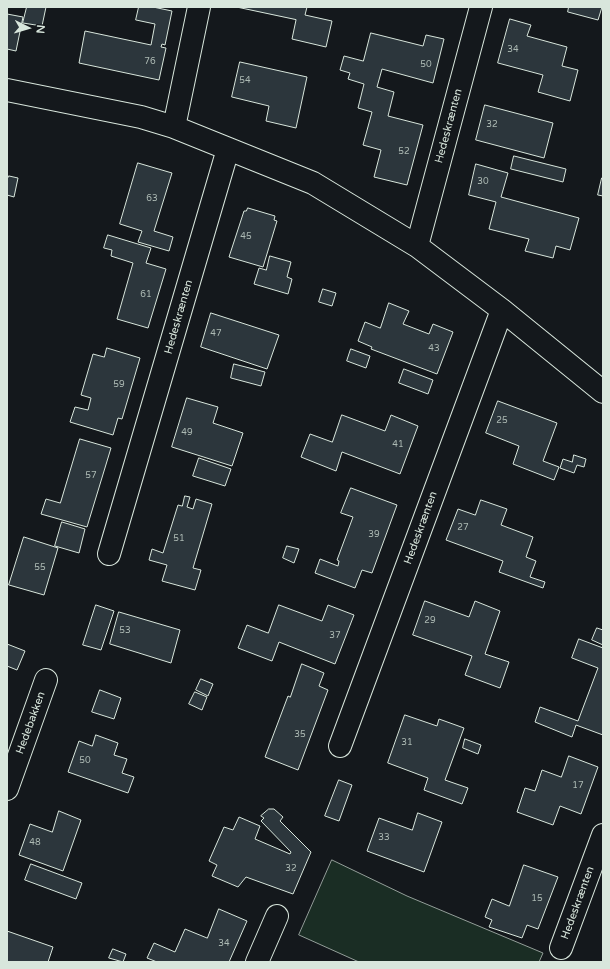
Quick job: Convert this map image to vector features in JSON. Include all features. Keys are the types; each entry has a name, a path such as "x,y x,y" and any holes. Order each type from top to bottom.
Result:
{"street":[{"path":"174,127 200,7"},
{"name":"Hedeskrænten","path":"417,246 481,7"},
{"path":"7,90 141,117 174,127 313,183 417,246 502,310 603,392"},
{"name":"Hedeskrænten","path":"109,554 228,149"},
{"name":"Hedeskrænten","path":"340,746 502,310"},
{"name":"Hedebakken","path":"7,788 46,680"},
{"name":"Hedeskrænten","path":"561,948 603,835"},
{"path":"257,962 276,916"}],"green space":[{"path":"332,860 407,896 543,953 539,962 359,962 299,935"}],"building":[{"path":"27,7 46,7 42,26 23,23"},
{"path":"139,7 153,7 172,11 165,45 162,44 161,47 166,48 159,80 79,63 85,31 151,45 155,24 136,20"},
{"path":"237,7 307,7 305,15 332,21 326,47 292,39 296,20"},
{"path":"569,7 602,7 598,20 568,12"},
{"path":"7,14 23,17 16,51 7,49"},
{"path":"510,19 531,25 527,36 567,47 562,66 578,70 570,101 538,92 543,75 498,63"},
{"path":"371,33 423,46 426,35 444,39 433,83 382,69 377,87 394,92 388,116 423,125 407,185 374,177 381,150 363,145 372,112 358,108 364,84 348,79 350,73 340,70 344,56 363,61"},
{"path":"240,62 307,77 296,128 266,121 269,106 232,97"},
{"path":"485,105 553,123 544,158 476,140"},
{"path":"514,156 566,169 563,182 511,169"},
{"path":"138,163 172,173 154,231 173,237 169,251 138,242 142,231 120,224"},
{"path":"476,164 508,173 501,197 579,218 570,250 556,246 553,258 525,251 529,239 489,229 496,202 469,195"},
{"path":"9,176 18,178 14,197 7,195 7,180"},
{"path":"603,178 603,196 598,195"},
{"path":"248,208 275,216 274,220 277,221 263,267 229,257 244,211"},
{"path":"108,235 151,248 146,263 166,269 148,328 117,319 133,263 111,256 112,250 104,248"},
{"path":"270,256 291,262 287,277 292,279 288,294 254,284 259,268 266,270"},
{"path":"323,289 336,293 332,306 319,302"},
{"path":"389,303 409,311 403,324 429,334 433,324 453,332 437,374 371,349 372,347 358,341 365,322 380,328"},
{"path":"211,313 279,335 267,369 201,347"},
{"path":"107,348 140,358 122,419 118,418 113,435 70,422 75,407 88,410 91,398 81,395 93,354 104,357"},
{"path":"351,349 370,356 366,368 347,361"},
{"path":"234,364 265,372 261,386 231,378"},
{"path":"404,369 433,380 428,394 399,383"},
{"path":"187,398 218,407 213,423 243,433 232,466 172,447"},
{"path":"498,401 557,423 543,461 559,467 554,480 513,464 519,446 486,433"},
{"path":"342,415 385,431 391,415 418,426 400,474 342,452 336,471 301,457 310,434 332,442"},
{"path":"80,439 111,448 87,527 41,514 46,499 60,503"},
{"path":"574,455 586,459 584,467 577,465 574,473 560,468 563,459 572,462"},
{"path":"199,458 231,469 225,486 193,476"},
{"path":"351,488 397,505 372,573 362,570 355,588 315,573 320,559 338,566 339,561 337,560 353,517 341,513"},
{"path":"185,496 190,497 187,507 193,509 196,499 212,504 193,568 201,570 195,590 162,581 167,565 149,560 152,549 163,553 178,505 182,506"},
{"path":"481,500 507,509 501,525 533,537 526,557 536,561 530,577 545,582 543,588 499,572 503,561 446,540 458,509 475,515"},
{"path":"62,522 85,529 79,553 55,546"},
{"path":"24,537 58,548 44,595 9,585"},
{"path":"287,546 299,549 294,563 283,558"},
{"path":"425,601 469,617 475,601 500,611 485,654 509,662 500,688 465,675 472,656 413,635"},
{"path":"96,605 114,611 101,650 83,645"},
{"path":"279,605 322,621 328,605 354,615 335,664 279,642 272,661 238,648 247,625 268,633"},
{"path":"119,612 180,630 171,663 110,644"},
{"path":"597,628 603,630 603,645 592,640"},
{"path":"579,639 603,648 603,735 576,725 572,737 535,722 540,707 578,721 598,668 572,658"},
{"path":"7,644 25,651 17,670 7,666"},
{"path":"302,664 324,673 319,686 328,690 298,770 265,757"},
{"path":"201,679 213,684 208,696 196,690"},
{"path":"100,690 121,698 114,719 92,712"},
{"path":"195,692 207,697 202,710 189,704"},
{"path":"405,715 437,726 439,719 464,728 445,780 468,788 462,804 424,790 428,778 388,763"},
{"path":"96,735 118,743 114,755 127,759 122,773 134,777 128,793 68,772 79,741 92,746"},
{"path":"465,739 481,745 478,754 463,748"},
{"path":"569,756 598,767 581,814 560,806 553,825 517,812 525,788 535,791 542,770 561,777"},
{"path":"339,780 352,785 339,821 325,816"},
{"path":"269,809 274,809 283,817 280,821 311,852 293,894 246,877 238,887 212,876 217,865 209,861 224,827 233,830 239,817 260,826 255,839 290,854 291,852 261,821 264,818 261,816"},
{"path":"59,811 81,820 63,871 19,855 30,824 52,832"},
{"path":"418,813 442,822 424,872 367,851 379,818 412,830"},
{"path":"31,864 82,883 76,899 25,880"},
{"path":"524,865 558,877 538,929 527,925 522,938 489,927 492,920 485,917 492,899 509,906"},
{"path":"219,909 247,921 229,962 157,962 147,958 154,943 175,952 185,929 207,938"},
{"path":"7,931 53,947 48,962 7,962"},
{"path":"113,949 126,954 123,962 109,958"}]}
